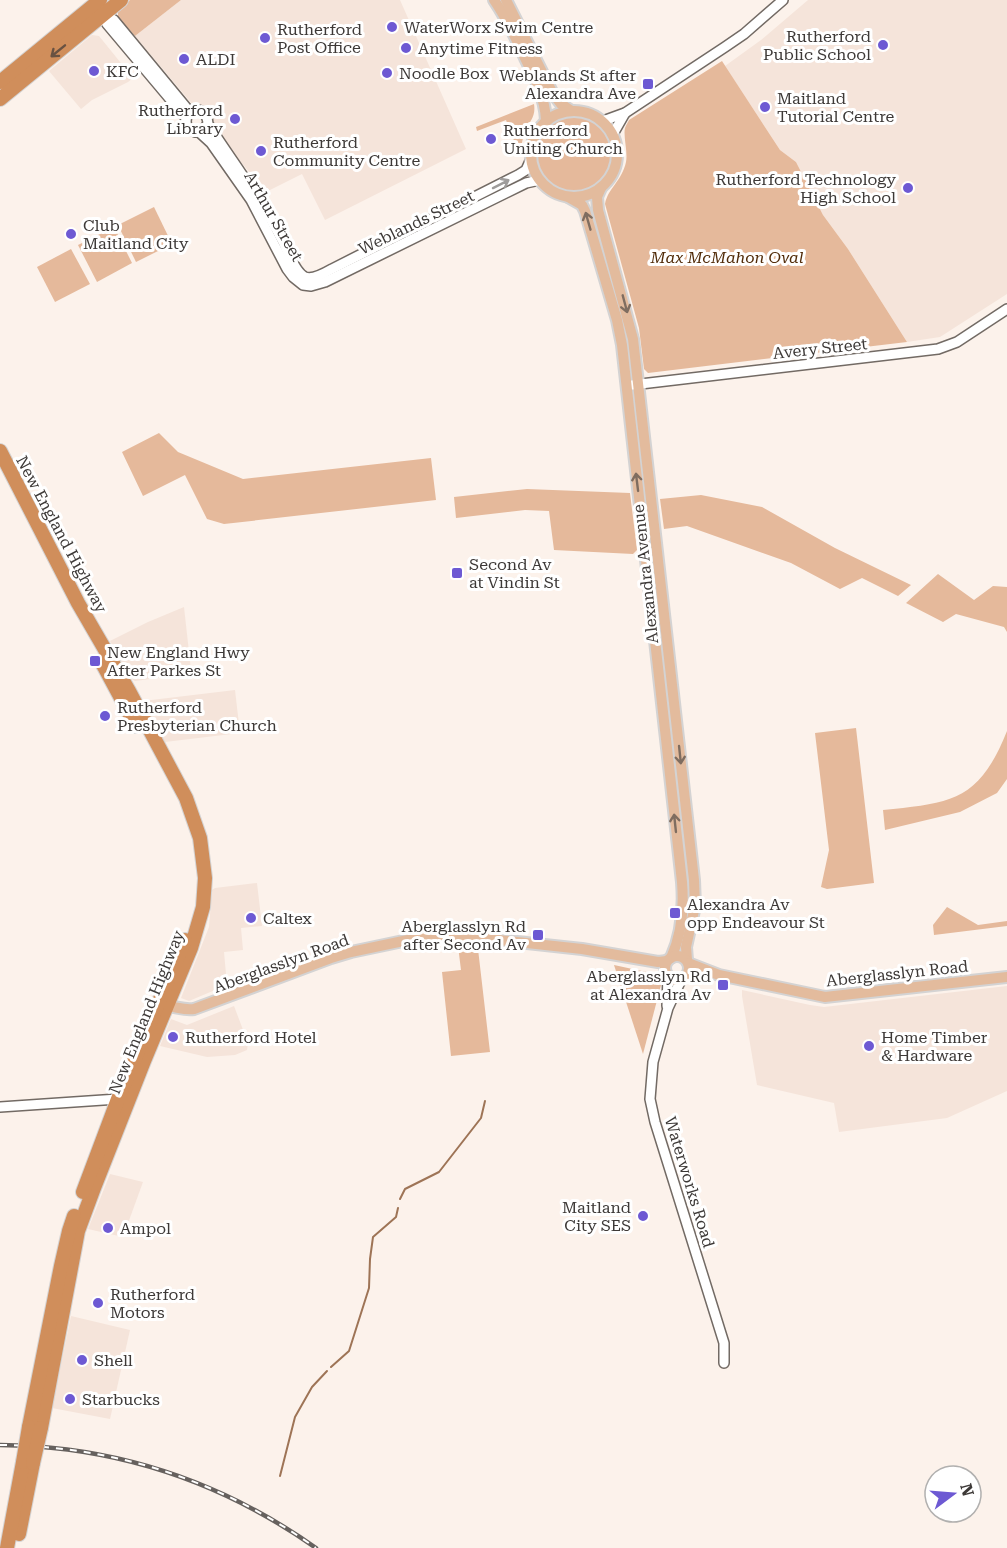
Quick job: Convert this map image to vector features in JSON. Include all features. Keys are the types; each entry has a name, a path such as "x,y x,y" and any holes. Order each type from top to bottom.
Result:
{"highway":[{"path":"0,82 99,6 121,0"},
{"path":"0,99 99,6"},
{"name":"New England Highway","path":"0,451 78,603 129,691 186,798 200,838 205,878 203,907 191,948 140,1070 78,1231 7,1548"},
{"name":"New England Highway","path":"0,471 176,799 190,834 196,865 195,904 188,930 118,1099 69,1231 35,1428"},
{"name":"New England Highway","path":"16,1548 28,1462"}],"main road":[{"path":"494,0 507,20 543,97 546,120"},
{"path":"506,0 552,92 561,104 570,110"},
{"path":"570,110 587,112 603,121 613,134 618,149 616,165 610,179 601,188 592,194 568,197 548,188 540,180 531,159 531,151 536,134 546,120 557,113 570,110"},
{"name":"Alexandra Avenue","path":"601,188 597,197 598,210 631,328 639,384 694,880 695,906 686,947 687,962"},
{"name":"Alexandra Avenue","path":"568,197 582,205 586,213 620,334 627,386 682,890 680,927 675,948 669,959"},
{"name":"Aberglasslyn Road","path":"168,1005 181,1010 194,1010 331,958 427,936 453,934 582,949 658,962 669,959"},
{"path":"678,956 687,962 688,973 682,979 674,980 667,975 665,966 669,959 678,956"},
{"name":"Aberglasslyn Road","path":"635,958 667,975"},
{"name":"Aberglasslyn Road","path":"687,962 719,975 825,998 1007,977"},
{"name":"Aberglasslyn Road","path":"682,979 697,975 719,975"},
{"path":"154,1013 162,1006 168,1005"}],"street":[{"path":"603,121 625,113 744,34 783,0"},
{"path":"99,6 107,24 188,115"},
{"path":"195,110 203,111 208,124 205,129 198,132 189,129 186,124 188,115 195,110"},
{"path":"613,134 625,113"},
{"name":"Arthur Street","path":"208,124 265,208 303,280"},
{"name":"Arthur Street","path":"198,132 210,143 251,200 287,269 293,277 303,280"},
{"name":"Weblands Street","path":"303,280 317,276 518,175 525,170 531,159"},
{"name":"Weblands Street","path":"303,280 311,286 326,282 526,183 540,180"},
{"name":"Avery Street","path":"627,386 938,349 957,342 1007,309"},
{"name":"Waterworks Road","path":"667,975 668,1008"},
{"name":"Waterworks Road","path":"682,979 668,1008 653,1062 650,1099 724,1343 724,1363"},
{"path":"0,1107 118,1099"}],"shaded area":[{"path":"181,0 400,0 466,149 325,220 302,174 266,192 135,36"},
{"name":"Rutherford Technology High School","path":"808,0 1007,0 1007,294 940,337 907,342 848,249 823,215 796,162 780,150 725,66 761,40"},
{"path":"92,35 99,36 133,78 92,100 81,109 49,71"},
{"path":"184,607 191,670 188,674 135,681 130,678 110,641"},
{"path":"235,690 240,733 165,742 143,701"},
{"path":"257,883 262,926 241,928 243,950 224,952 227,985 189,1001 181,998 209,927 212,890"},
{"path":"1007,986 1007,1091 947,1118 839,1132 834,1103 757,1085 742,990 824,1007"},
{"path":"234,1006 248,1043 247,1050 235,1055 207,1057 160,1046 171,1019 187,1025"},
{"path":"110,1174 143,1182 123,1237 88,1229"},
{"path":"71,1316 130,1330 110,1419 52,1408"}],"green space":[{"path":"130,0 181,0 135,36 118,17 118,10"},
{"name":"Max McMahon Oval","path":"722,61 780,150 796,162 823,215 848,249 907,342 648,373 644,369 639,328 605,204 626,162 625,127 629,120"},
{"path":"534,104 533,115 524,135 520,156 506,120 477,131 476,127"},
{"path":"574,113 589,116 606,130 613,152 610,167 596,184 574,191 559,188 542,174 535,152 538,137 552,120"},
{"path":"154,207 172,244 136,262 118,225"},
{"path":"114,227 132,263 97,282 78,245"},
{"path":"71,249 90,284 55,302 37,267"},
{"path":"159,433 178,452 243,479 431,458 436,500 224,524 207,519 185,475 143,496 122,452"},
{"path":"527,489 630,493 637,550 633,554 554,550 549,511 525,510 456,518 454,497"},
{"path":"701,495 762,507 835,548 911,585 898,596 862,578 840,589 791,563 687,526 664,529 660,499"},
{"path":"938,574 974,600 993,586 1007,587 1007,632 1004,627 956,614 943,622 906,603"},
{"path":"856,728 874,883 827,889 821,887 829,850 815,733"},
{"path":"1007,731 1007,779 997,793 960,812 885,830 883,810 928,805 960,794 974,785 986,772"},
{"path":"947,907 978,925 1007,921 1007,926 934,935 933,925"},
{"path":"458,946 478,949 490,1052 451,1056 442,972 461,970"},
{"path":"614,965 651,973 661,985 643,1054"}],"waterway":[{"path":"400,1199 405,1189 439,1172 481,1118 485,1101"},
{"path":"331,1367 349,1351 369,1288 373,1237 396,1217 398,1208"},
{"path":"280,1476 295,1417 312,1387 327,1371"}],"railway":[{"path":"0,1445 85,1452 126,1460 166,1472 205,1486 243,1504 280,1524 316,1548"}],"place":[{"name":"WaterWorx Swim Centre","path":"392,27"},
{"name":"Rutherford Post Office","path":"265,38"},
{"name":"Rutherford Public School","path":"883,45"},
{"name":"Anytime Fitness","path":"406,48"},
{"name":"ALDI","path":"184,59"},
{"name":"KFC","path":"94,71"},
{"name":"Noodle Box","path":"387,73"},
{"name":"Weblands St after Alexandra Ave","path":"648,84"},
{"name":"Maitland Tutorial Centre","path":"765,107"},
{"name":"Rutherford Library","path":"235,119"},
{"name":"Rutherford Uniting Church","path":"491,139"},
{"name":"Rutherford Community Centre","path":"261,151"},
{"name":"Rutherford Technology High School","path":"908,188"},
{"name":"Club Maitland City","path":"71,234"},
{"name":"Second Av at Vindin St","path":"457,573"},
{"name":"New England Hwy After Parkes St","path":"95,661"},
{"name":"Rutherford Presbyterian Church","path":"105,716"},
{"name":"Alexandra Av opp Endeavour St","path":"675,913"},
{"name":"Caltex","path":"251,918"},
{"name":"Aberglasslyn Rd after Second Av","path":"538,935"},
{"name":"Aberglasslyn Rd at Alexandra Av","path":"723,985"},
{"name":"Rutherford Hotel","path":"173,1037"},
{"name":"Home Timber & Hardware","path":"869,1046"},
{"name":"Maitland City SES","path":"643,1216"},
{"name":"Ampol","path":"108,1228"},
{"name":"Rutherford Motors","path":"98,1303"},
{"name":"Shell","path":"82,1360"},
{"name":"Starbucks","path":"70,1399"}]}
